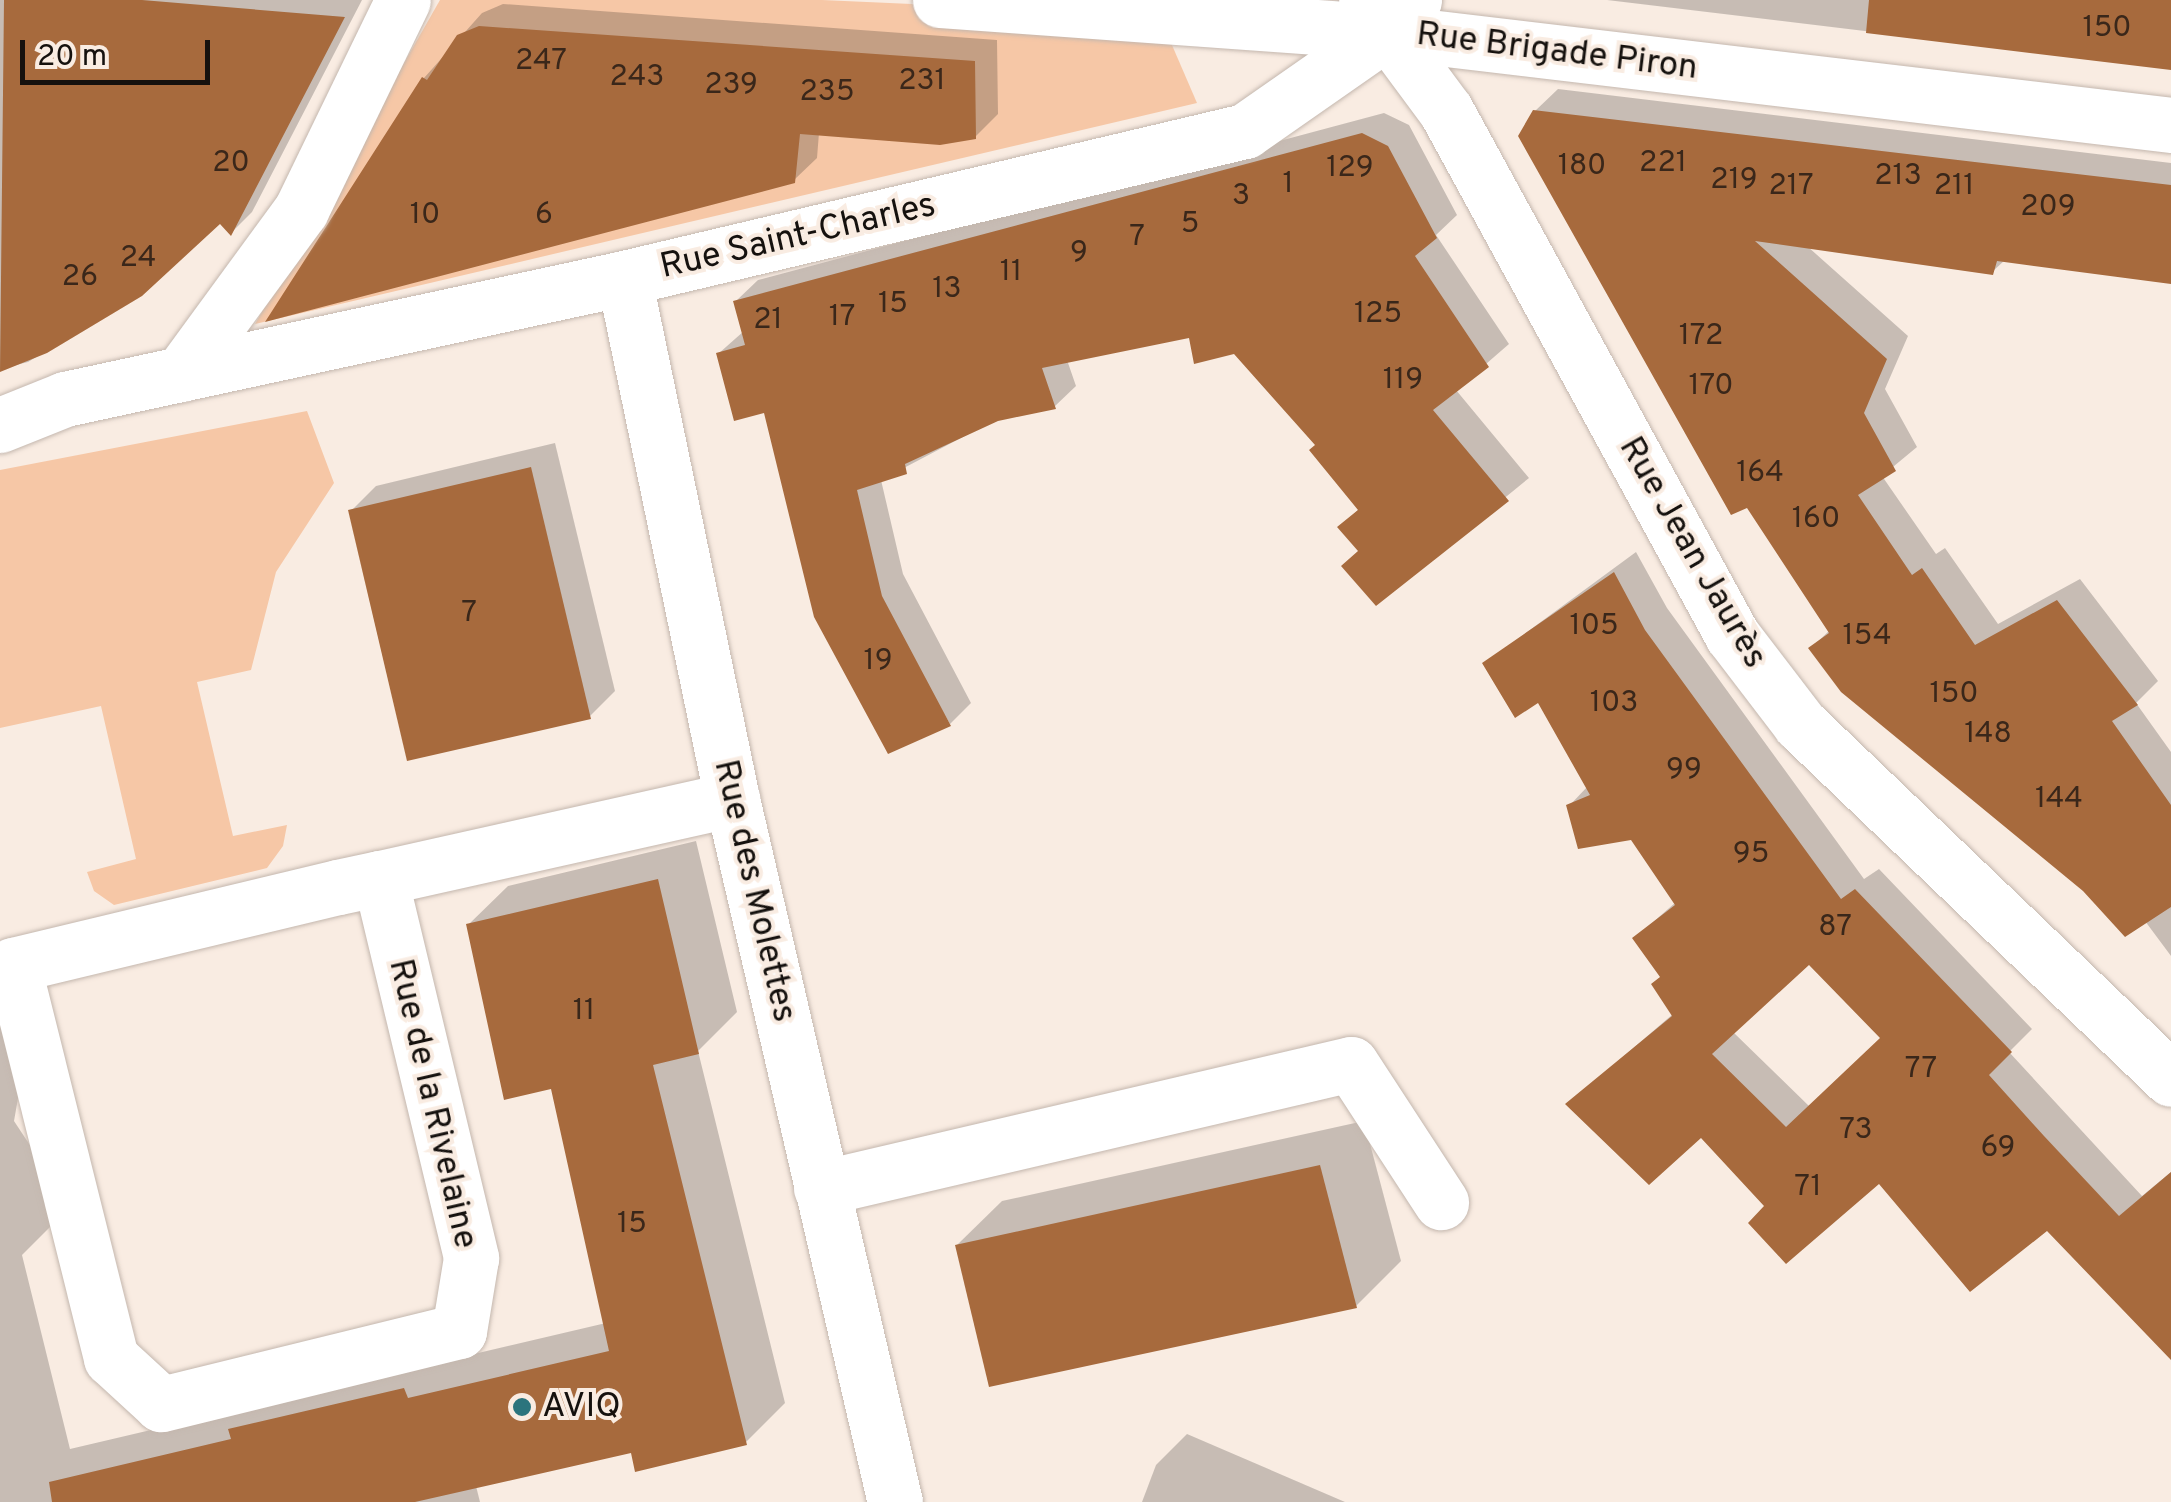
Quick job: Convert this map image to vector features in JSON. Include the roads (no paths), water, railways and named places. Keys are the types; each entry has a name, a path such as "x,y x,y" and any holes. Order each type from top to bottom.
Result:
{"street":[{"path":"180,374 301,210 404,0"},
{"name":"Rue Brigade Piron","path":"940,0 1388,11 2171,125"},
{"name":"Rue Saint-Charles","path":"0,425 65,399 624,278 1245,131 1388,11"},
{"name":"Rue Jean Jaurès","path":"1388,11 1732,635 1800,724 2168,1071"},
{"name":"Rue des Molettes","path":"624,278 732,798 895,1502"},
{"name":"Rue de la Rivelaine","path":"380,878 471,1258 459,1332 161,1404 111,1358 7,966 380,878 732,798"},
{"path":"821,1188 1351,1064 1442,1202"}],"place":[{"name":"AVIQ","path":"522,1407"}]}
